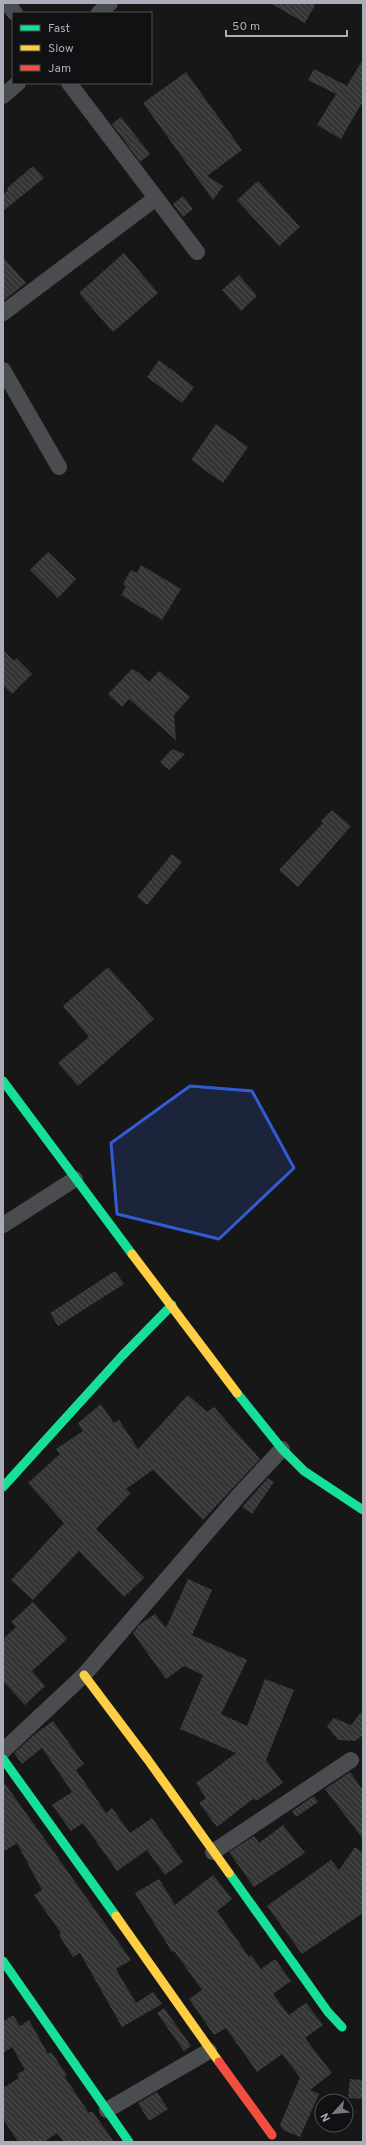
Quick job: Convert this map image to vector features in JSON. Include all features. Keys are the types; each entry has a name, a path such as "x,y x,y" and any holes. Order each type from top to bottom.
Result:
{"street":[{"path":"7,3 14,12"},
{"path":"100,12 110,3"},
{"path":"3,96 17,84"},
{"path":"69,84 197,252"},
{"path":"3,313 156,198"},
{"path":"3,370 59,467"},
{"path":"3,1081 237,1393 282,1449 304,1471 323,1485 363,1510"},
{"path":"3,1226 75,1179"},
{"path":"3,1487 122,1356 172,1305"},
{"path":"3,1751 84,1675 240,1494 282,1449"},
{"path":"84,1675 144,1754 328,2012 342,2027"},
{"path":"3,1759 114,1910 209,2051 272,2135"},
{"path":"213,1852 351,1760"},
{"path":"3,1961 129,2142"},
{"path":"107,2110 209,2051"}],"highlighted area":[{"path":"190,1086 252,1091 294,1168 219,1239 117,1214 111,1143"}],"building":[{"path":"270,3 316,3 305,23"},
{"path":"363,59 363,101 341,139 317,125 336,94 308,80 314,69 347,86"},
{"path":"186,72 242,150 207,176 223,186 213,200 143,103"},
{"path":"121,117 150,154 140,162 112,124"},
{"path":"33,166 44,178 3,211 3,195 8,190 7,188"},
{"path":"258,181 300,227 279,246 237,200"},
{"path":"183,196 193,209 183,217 173,204"},
{"path":"124,253 158,293 113,332 79,293"},
{"path":"3,257 26,283 3,301"},
{"path":"239,275 257,296 241,311 222,290"},
{"path":"159,360 194,387 182,403 147,377"},
{"path":"216,424 248,447 223,483 191,460"},
{"path":"48,552 76,579 58,598 30,570"},
{"path":"141,565 181,589 162,620 121,595 126,587 123,584 131,570 137,573"},
{"path":"3,650 14,661 16,658 32,674 12,694 3,685"},
{"path":"132,669 138,672 149,682 159,671 190,697 174,715 176,740 129,699 122,707 108,694"},
{"path":"172,749 185,754 169,770 160,762"},
{"path":"332,810 351,826 298,887 279,870 323,823 321,821"},
{"path":"172,854 182,862 147,905 137,897"},
{"path":"108,967 154,1019 78,1086 58,1063 89,1037 63,1006"},
{"path":"115,1271 124,1284 58,1326 50,1313"},
{"path":"188,1395 207,1412 214,1407 260,1459 203,1520 153,1470 126,1489 131,1493 96,1529 144,1578 124,1597 79,1551 33,1600 11,1580 64,1523 28,1483 60,1454 56,1449 83,1431 78,1423 101,1404 114,1423 119,1420 138,1449"},
{"path":"268,1478 274,1482 252,1514 242,1507"},
{"path":"188,1579 212,1590 192,1635 247,1660 221,1714 247,1726 265,1679 294,1690 266,1760 283,1783 256,1801 254,1798 217,1827 199,1803 206,1798 196,1783 236,1753 180,1729 203,1675 184,1666 166,1679 133,1633 139,1625 155,1614 166,1628"},
{"path":"33,1602 67,1639 32,1671 45,1686 25,1705 3,1681 3,1639 16,1627 11,1622"},
{"path":"363,1710 363,1735 355,1741 338,1740 327,1726 334,1718 351,1725"},
{"path":"53,1721 84,1764 76,1770 106,1813 112,1808 130,1833 152,1818 183,1862 165,1875 147,1850 117,1871 83,1823 71,1831 52,1805 72,1792 42,1748 22,1764 14,1753 35,1734"},
{"path":"350,1772 363,1790 363,1839 325,1789"},
{"path":"3,1781 131,1960 116,1969 136,2003 153,1992 162,2004 122,2027 80,1953 73,1957 59,1935 61,1933 34,1895 42,1890 17,1843 3,1852"},
{"path":"314,1796 318,1802 296,1817 292,1811"},
{"path":"283,1825 305,1853 254,1887 229,1852 254,1836 259,1843"},
{"path":"355,1847 363,1853 363,1913 302,1954 267,1906 331,1860 339,1870"},
{"path":"213,1875 232,1899 217,1911 249,1957 251,1955 261,1969 275,1959 291,1981 273,1994 289,2015 306,2003 323,2025 305,2038 332,2073 310,2090 317,2093 314,2093 314,2105 300,2137 283,2130 280,2125 300,2077 282,2054 257,2072 226,2028 214,2035 189,1999 202,1990 174,1951 172,1952 135,1893 159,1879 175,1905"},
{"path":"164,2008 191,2046 184,2051 157,2013"},
{"path":"13,2015 20,2026 29,2020 48,2054 51,2052 67,2075 64,2076 89,2113 92,2111 114,2142 64,2142 57,2133 44,2142 18,2142 3,2119 3,2088 19,2078 17,2074 25,2070 12,2047 3,2053 3,2022"},
{"path":"350,2079 363,2080 362,2099 354,2098 354,2093 349,2093"},
{"path":"157,2092 168,2109 149,2121 138,2103"}],"traffic: fast":[{"path":"3,1081 132,1254"},
{"path":"3,1487 122,1356 172,1305"},
{"path":"237,1393 282,1449 304,1471 363,1510"},
{"path":"3,1759 116,1916"},
{"path":"229,1873 328,2012 342,2027"},
{"path":"3,1961 129,2142"}],"traffic: slow":[{"path":"132,1254 237,1393"},
{"path":"84,1675 148,1760 229,1873"},
{"path":"116,1916 219,2062"}],"traffic: jam":[{"path":"219,2062 272,2135"}]}
